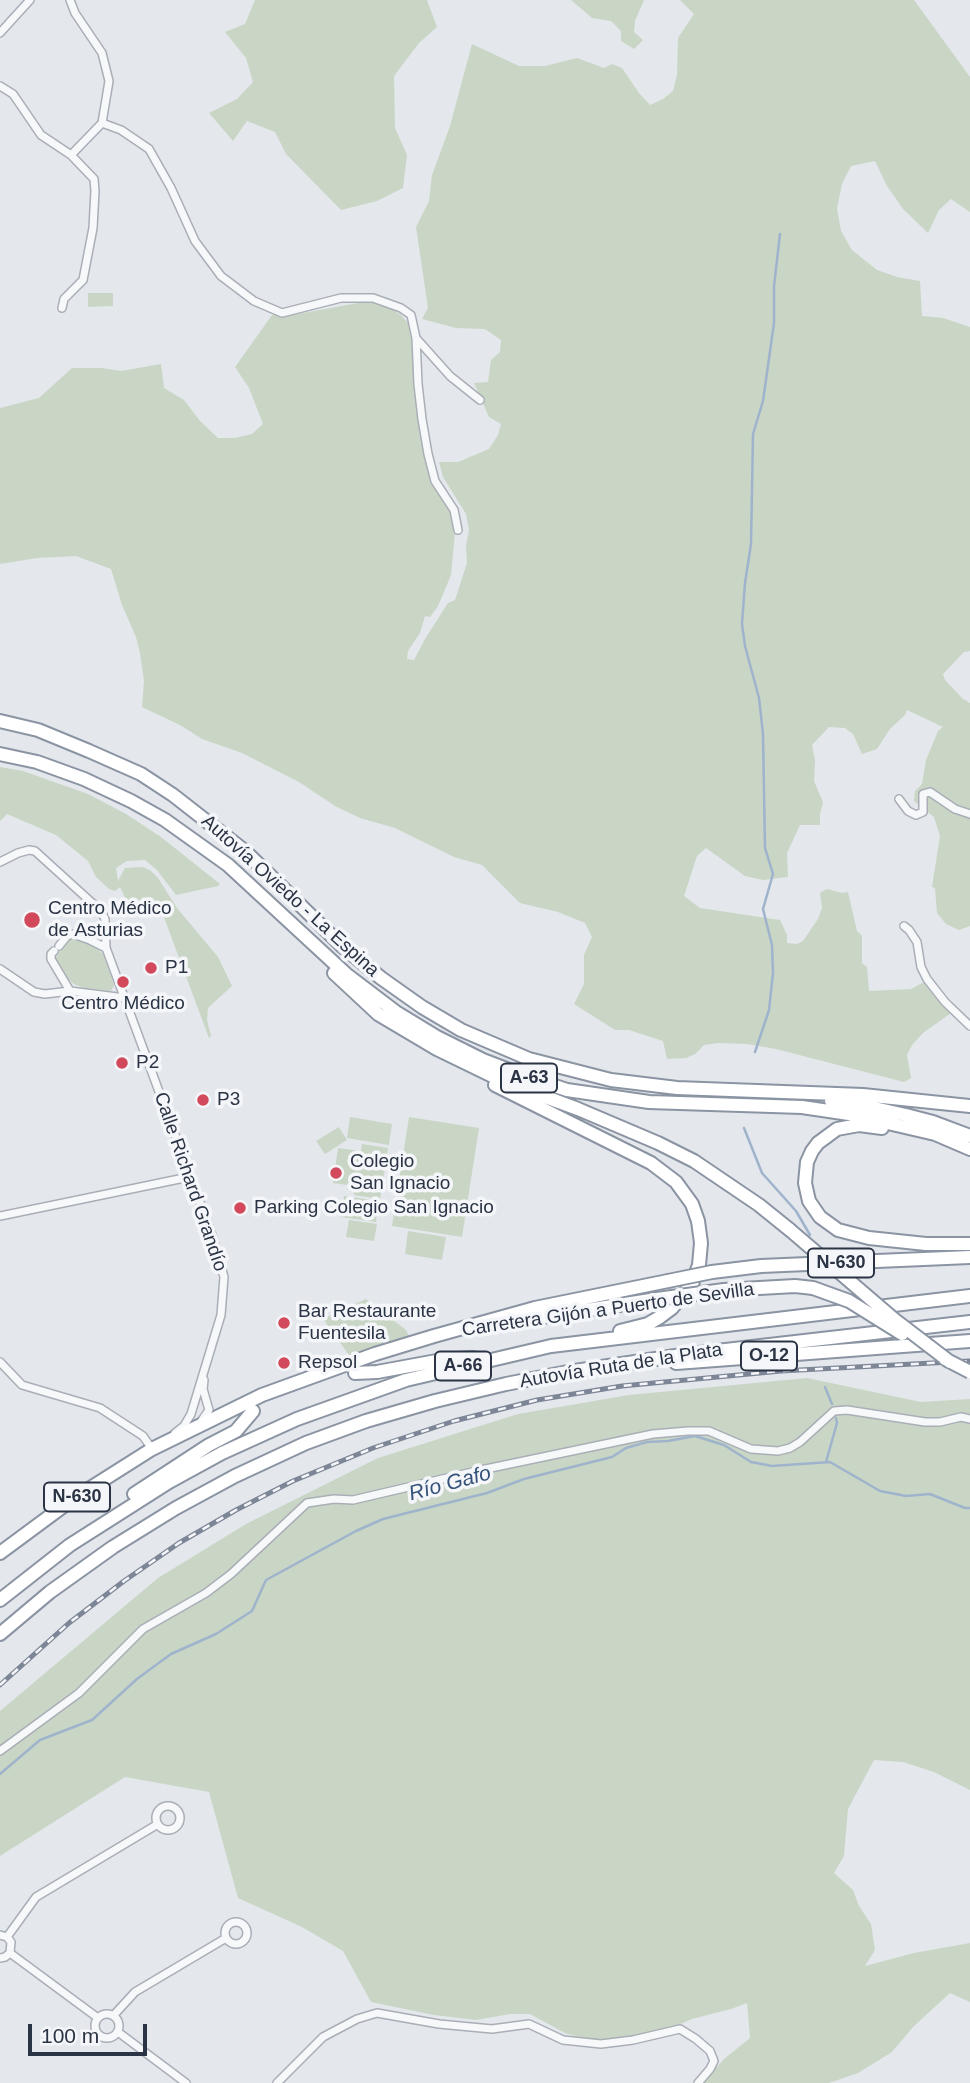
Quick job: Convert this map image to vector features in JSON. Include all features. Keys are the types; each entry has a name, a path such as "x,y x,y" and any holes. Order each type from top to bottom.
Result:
{"highway":[{"name":"Autovía Oviedo - La Espina","path":"0,721 38,730 89,751 141,775 173,794 246,852 361,963 422,1007 484,1041 529,1059 611,1080 677,1088 747,1091"},
{"name":"A-63","path":"0,754 37,762 84,779 165,820 228,865 346,974 396,1012 483,1060 567,1090 649,1102 802,1107 837,1112 922,1131 957,1142 970,1150"},
{"path":"165,820 263,906 378,1014 410,1038 447,1061 651,1163 676,1182 692,1204 700,1230 699,1265 692,1284 672,1308 648,1324 551,1346"},
{"path":"378,1014 437,1049 505,1082 578,1109 694,1161 759,1205 895,1320 950,1362"},
{"name":"A-63","path":"747,1091 863,1095 970,1106"},
{"path":"747,1091 861,1105 933,1122 970,1136"},
{"path":"970,1150 889,1129 848,1126 837,1129 818,1143 807,1162 805,1183 809,1201 814,1209 838,1230 897,1242 970,1244"},
{"name":"Carretera Gijón a Puerto de Sevilla","path":"0,1553 73,1499 155,1447 262,1395 375,1354 535,1308 712,1272 761,1266 970,1257"},
{"name":"Carretera Gijón a Puerto de Sevilla","path":"434,1336 657,1299 724,1290 795,1286 813,1288 849,1301 921,1346 970,1371"},
{"name":"Autovía Ruta de la Plata","path":"0,1600 70,1545 169,1482 222,1453 297,1419 406,1380 551,1346 970,1296"},
{"name":"Autovía Ruta de la Plata","path":"0,1634 50,1592 113,1547 187,1502 306,1443 366,1421 435,1401 568,1372 682,1355 970,1322"},
{"name":"O-12","path":"568,1372 970,1341"},
{"path":"355,1373 377,1372 442,1360 501,1357"},
{"path":"70,1545 92,1523 154,1480 236,1431 253,1411"}],"street":[{"path":"0,33 30,0"},
{"path":"70,0 75,13 102,53 109,80 102,123 71,155"},
{"path":"0,86 13,94 41,135 71,155 94,179 96,191 93,228 83,280 64,299 62,308"},
{"path":"102,123 121,130 149,149 171,188 195,241 221,276 254,300 282,313 341,298 373,298 401,308 411,316 416,338 418,384 428,454 435,481 454,510 458,530"},
{"path":"416,338 450,376 480,400"},
{"path":"899,799 908,811 916,815 923,812 923,794 930,792 970,814"},
{"name":"Calle Richard Grandío","path":"0,862 29,849 40,854 101,911 105,919 106,948 212,1235 224,1277 221,1315 196,1401 184,1426 155,1447"},
{"path":"904,926 917,942 926,979 970,1026"},
{"path":"70,991 51,959 51,954 67,936 73,934 106,948"},
{"path":"0,969 34,992 45,994 70,991 125,998"},
{"path":"0,1216 189,1177"},
{"path":"0,1362 22,1385 100,1408 155,1447"},
{"name":"Calle Richard Grandío","path":"201,1423 209,1409 203,1390 205,1369"},
{"path":"196,1401 201,1423"},
{"path":"209,1405 221,1410 235,1408"},
{"path":"0,1751 79,1693 143,1629 206,1593 231,1574 307,1503 334,1499 353,1500 653,1434 709,1431 751,1449 778,1451 800,1442 834,1411 847,1410 925,1422 970,1419"},
{"path":"0,1958 10,1953 11,1942 4,1936 36,1897 158,1824"},
{"path":"113,2015 135,1992 226,1938"},
{"path":"10,1953 98,2018"},
{"path":"277,2083 323,2037 357,2019 377,2013 439,2024 492,2029 529,2024 563,2040 601,2044 680,2029 709,2051 713,2061 698,2083"},
{"path":"113,2015 118,2020 118,2032 106,2038 100,2035 96,2025 98,2018 113,2015"},
{"path":"118,2032 186,2083"}],"green space":[{"path":"255,0 427,0 437,27 419,43 394,76 395,128 407,155 403,188 377,201 341,210 286,154 275,132 247,121 233,141 209,113 237,99 253,82 246,58 225,32 245,24"},
{"path":"571,0 644,0 635,21 634,32 643,40 634,49 621,41 621,31 611,21 592,18"},
{"path":"680,0 914,0 970,77 970,212 951,199 939,210 928,233 903,209 887,186 875,161 851,166 842,184 837,208 841,231 852,250 877,270 920,281 922,316 943,318 970,327 970,651 964,652 943,674 945,680 970,703 970,926 959,930 946,924 937,913 935,888 932,887 940,836 934,817 914,801 915,791 922,784 926,760 938,731 943,727 907,710 877,749 862,754 853,734 845,728 829,727 812,745 815,760 814,781 823,802 820,825 800,825 787,853 788,877 763,880 745,876 706,848 697,856 684,896 700,908 780,920 787,935 787,943 797,944 803,941 818,919 822,908 820,893 827,889 848,892 857,931 862,936 862,963 867,967 869,991 911,989 924,982 951,1013 923,1033 912,1045 907,1055 911,1078 904,1082 747,1044 704,1045 686,1058 667,1059 663,1041 629,1030 615,1030 574,1004 584,984 584,955 592,937 585,923 558,912 520,903 482,865 454,857 395,828 360,818 335,806 299,782 242,753 202,739 142,707 144,681 140,653 111,569 76,556 0,564 0,408 39,398 72,368 121,371 161,364 164,388 184,400 218,438 252,434 263,424 249,388 235,367 272,315 287,316 369,301 400,314 408,323 415,356 427,462 451,510 455,532 451,575 438,606 430,617 425,616 420,633 408,651 407,659 414,660 448,603 455,600 467,563 469,530 466,514 443,477 439,462 458,462 489,449 501,424 489,417 474,383 488,382 491,360 500,352 501,340 485,329 456,328 422,319 428,308 416,227 429,201 432,175 450,126 472,44 519,66 545,66 577,58 604,68 612,64 622,68 650,105 673,91 677,75 678,38 694,14"},
{"path":"88,293 113,293 113,306 88,307"},
{"path":"0,767 23,771 88,794 126,814 161,837 220,884 176,895 157,870 145,860 127,861 116,868 118,881 125,868 143,867 151,871 177,908 218,957 232,986 208,1008 209,1038 159,904 149,897 128,904 120,887 115,891 109,889 96,877 88,861 56,835 7,814 0,821"},
{"path":"71,939 94,946 103,954 114,985 111,991 84,988 67,978 55,958"},
{"path":"350,1117 392,1124 389,1145 347,1138"},
{"path":"409,1117 479,1128 462,1237 392,1226"},
{"path":"339,1127 347,1140 325,1154 316,1141"},
{"path":"362,1144 388,1148 380,1199 354,1195 355,1186 333,1183 338,1148 360,1151 360,1156"},
{"path":"344,1196 379,1201 376,1222 341,1217"},
{"path":"349,1220 377,1224 374,1241 346,1237"},
{"path":"408,1231 446,1237 442,1260 405,1254"},
{"path":"366,1299 406,1330 409,1336 349,1355 323,1319"},
{"path":"807,1378 921,1402 970,1399 970,1790 934,1772 903,1762 874,1760 848,1809 844,1856 834,1873 853,1890 859,1906 871,1924 875,1950 865,1966 914,1953 970,1943 970,2002 950,1993 913,2027 892,2052 858,2073 829,2083 703,2083 724,2059 750,2038 747,2003 671,2028 614,2042 589,2040 565,2033 530,2014 510,2014 476,2020 434,2015 371,2002 343,1951 302,1927 238,1898 209,1792 125,1777 0,1856 0,1711 158,1578 246,1524 378,1458 518,1414 629,1395"}],"waterway":[{"path":"755,1052 769,1010 773,973 772,945 763,909 773,874 765,848 763,734 759,698 742,624 751,544 753,434 763,401 774,323 774,286 780,234"},
{"path":"744,1128 762,1173 796,1211 810,1235"},
{"path":"825,1387 832,1404"},
{"path":"826,1462 836,1418"},
{"name":"Río Gafo","path":"0,1774 40,1740 92,1720 137,1679 171,1654 216,1634 252,1611 266,1580 356,1531 383,1519 612,1457 626,1448 647,1442 695,1436 724,1445 751,1462 772,1466 830,1462 880,1491 906,1496 930,1494 970,1508"}],"railway":[{"path":"0,1685 69,1623 179,1543 293,1481 373,1448 454,1421 537,1400 622,1386 781,1371 970,1361"}],"place":[{"name":"Centro Médico de Asturias","path":"32,920"},
{"name":"P1","path":"151,968"},
{"name":"Centro Médico","path":"123,982"},
{"name":"P2","path":"122,1063"},
{"name":"P3","path":"203,1100"},
{"name":"Colegio San Ignacio","path":"336,1173"},
{"name":"Parking Colegio San Ignacio","path":"240,1208"},
{"name":"Bar Restaurante Fuentesila","path":"284,1323"},
{"name":"Repsol","path":"284,1363"}]}
